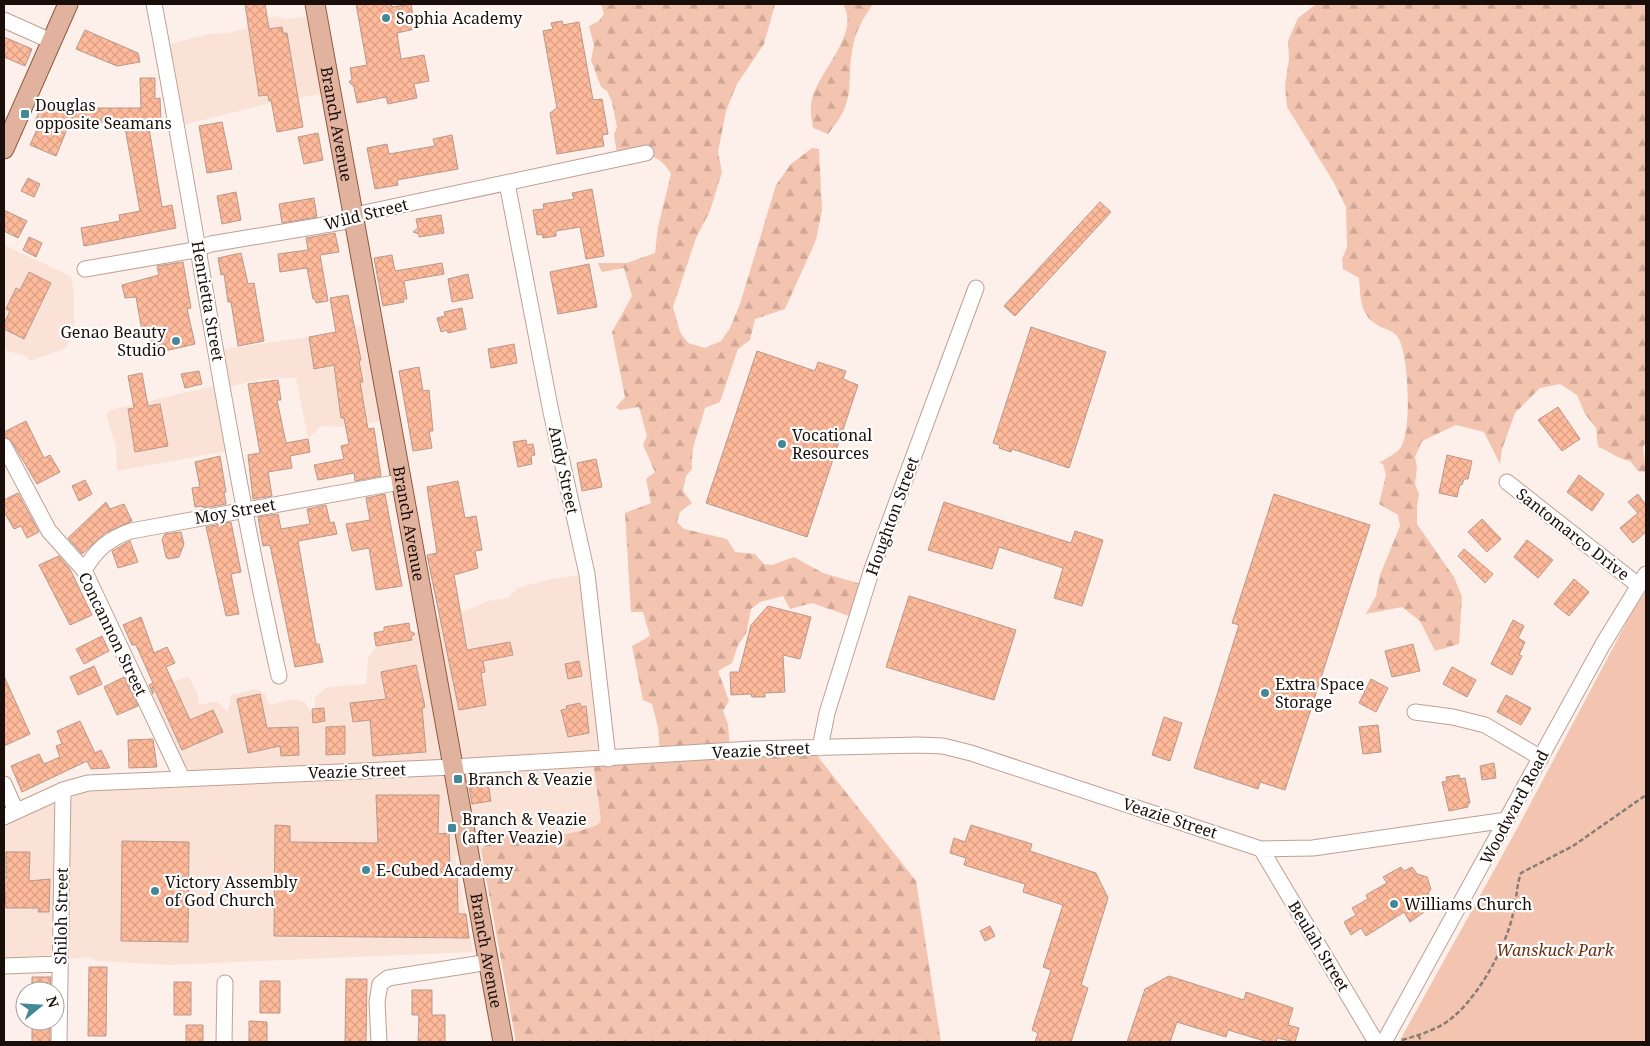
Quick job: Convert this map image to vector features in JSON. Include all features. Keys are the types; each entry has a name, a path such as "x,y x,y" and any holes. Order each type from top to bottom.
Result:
{"main road":[{"path":"4,149 9,124 68,4"},
{"name":"Branch Avenue","path":"315,4 400,482 503,1042"}],"street":[{"name":"Henrietta Street","path":"154,4 244,509 279,676"},
{"path":"4,20 51,41"},
{"name":"Wild Street","path":"85,269 342,222 364,213 646,153"},
{"name":"Andy Street","path":"507,183 586,574 608,759"},
{"name":"Houghton Street","path":"820,748 827,714 872,569 976,288"},
{"name":"Concannon Street","path":"4,446 48,531 84,570 182,778"},
{"name":"Moy Street","path":"84,570 100,547 113,538 131,531 400,482"},
{"name":"Santomarco Drive","path":"1507,482 1642,580"},
{"name":"Woodward Road","path":"1384,1042 1540,758 1642,580"},
{"path":"1414,712 1453,716 1485,725 1540,758"},
{"name":"Veazie Street","path":"10,814 63,790 88,782 453,767 753,750 943,746 1261,849 1313,848 1507,820"},
{"path":"4,784 10,814"},
{"name":"Shiloh Street","path":"59,1042 63,790"},
{"name":"Beulah Street","path":"1261,849 1376,1042"},
{"path":"379,1042 377,1002 380,984 388,978 489,962"},
{"path":"4,966 60,964"},
{"path":"224,1042 225,984"}],"path":[{"path":"1394,1042 1418,1035 1443,1024 1483,981 1500,951 1510,923 1521,873 1573,846 1646,794"},
{"path":"1418,1035 1422,1042"}],"shaded area":[{"path":"276,16 287,19 311,16 326,93 271,103 171,128 159,47 208,34 228,33 244,29 249,22"},
{"path":"4,245 71,276 74,293 74,332 66,348 30,361 26,356 7,351 4,344"},
{"path":"368,325 382,421 342,427 322,426 308,438 296,378 262,379 221,389 233,450 117,471 116,448 106,414 110,410 218,385 211,351 308,337"},
{"path":"583,575 602,758 593,762 601,821 597,825 579,832 562,834 505,833 489,841 481,850 455,856 473,952 169,965 97,961 89,957 4,965 4,813 49,793 175,779 142,695 188,676 197,692 199,705 217,701 228,712 231,695 257,689 266,695 269,705 294,699 305,702 315,718 315,697 327,687 366,684 368,658 377,646 387,638 422,631 424,618 452,616 488,601 508,598 517,588 551,579"}],"green space":[{"path":"601,4 775,4 764,44 737,84 726,111 718,152 722,172 710,211 696,238 673,307 680,332 688,343 705,348 721,341 730,328 740,304 776,185 791,164 812,148 819,149 822,210 816,240 785,309 755,319 750,340 738,349 720,402 705,408 694,446 692,469 686,476 683,491 692,503 680,512 677,522 684,529 727,539 735,552 755,554 764,564 772,565 794,557 823,573 861,584 849,616 812,603 790,609 783,596 760,602 751,609 746,634 738,645 732,663 718,671 729,701 723,711 728,724 730,750 815,753 916,881 941,1042 516,1042 481,850 489,842 509,834 563,834 597,825 601,821 593,762 660,755 658,727 652,704 643,700 632,646 650,636 643,612 631,612 625,513 651,503 646,479 655,472 643,445 647,436 639,407 619,410 616,407 625,397 612,332 632,296 624,268 602,272 598,263 627,263 655,253 658,227 671,174 666,166 655,157 641,155 618,159 614,135 617,127 612,102 607,91 601,87 591,60 594,45 589,26 599,21 604,14"},
{"path":"843,4 873,4 855,37 851,56 848,99 838,121 828,134 813,128 811,104 814,92 836,54 847,28 847,16"},
{"path":"1316,4 1646,4 1646,442 1643,447 1646,472 1638,471 1630,461 1621,459 1598,447 1596,428 1585,414 1577,395 1560,384 1540,388 1515,413 1502,449 1500,464 1484,432 1456,425 1422,441 1415,457 1417,467 1415,484 1419,494 1417,524 1454,577 1462,597 1459,644 1435,651 1420,621 1402,607 1366,614 1376,596 1380,575 1400,526 1398,515 1379,504 1386,475 1383,464 1379,463 1394,454 1401,447 1407,425 1408,391 1404,357 1397,336 1374,323 1369,318 1362,306 1359,278 1343,269 1342,259 1347,247 1346,207 1333,181 1287,107 1285,85 1289,59 1288,41 1298,18"},
{"name":"Wanskuck Park","path":"1646,592 1646,1042 1399,1042 1519,825 1633,610"}],"building":[{"path":"245,4 265,4 269,29 282,27 283,33 287,33 303,127 277,132 271,100 269,101 268,95 259,96"},
{"path":"356,4 391,4 392,7 411,4 415,29 397,33 401,59 424,55 429,81 414,84 417,98 388,104 386,97 357,103 354,87 349,82 352,79 350,68 367,65"},
{"path":"562,21 563,25 579,22 593,100 602,99 608,134 602,135 604,146 557,154 550,113 557,108 543,31 553,29 551,23"},
{"path":"85,30 138,53 140,62 117,66 76,49"},
{"path":"4,37 32,49 25,66 4,57"},
{"path":"140,78 155,78 155,99 160,98 161,122 148,122 162,207 172,205 176,228 84,246 81,228 120,221 119,215 140,211 124,122 70,122 56,156 30,145 39,125 34,123 41,108 141,108"},
{"path":"222,122 232,169 207,173 199,126"},
{"path":"318,133 323,160 304,164 298,137"},
{"path":"452,135 458,169 397,180 398,185 375,189 367,148 387,144 389,154 435,146 433,139"},
{"path":"28,178 40,184 34,197 21,191"},
{"path":"592,189 604,256 586,259 580,227 556,231 556,236 543,238 542,234 537,235 533,210 544,209 543,204 574,199 572,193"},
{"path":"236,192 241,220 222,224 217,196"},
{"path":"314,198 317,217 282,223 279,204"},
{"path":"1100,202 1111,212 1015,316 1004,306"},
{"path":"4,210 27,221 18,238 4,231"},
{"path":"441,215 444,233 419,237 419,234 413,232 418,228 416,219"},
{"path":"335,233 339,252 320,255 328,301 316,303 315,299 313,299 307,268 280,272 278,254 308,250 306,238"},
{"path":"29,237 42,243 36,257 23,250"},
{"path":"241,253 248,284 254,283 264,341 238,346 231,302 228,302 224,274 221,275 218,258"},
{"path":"392,255 395,271 442,263 444,274 404,281 407,299 403,299 404,302 383,306 374,258"},
{"path":"183,262 191,308 187,309 195,344 165,351 164,346 151,348 148,330 142,331 136,297 125,298 122,285 159,275 157,266"},
{"path":"589,264 597,307 558,314 550,272"},
{"path":"29,272 51,283 24,339 4,329 4,324 10,311 6,309 16,288 20,290"},
{"path":"468,274 473,298 452,302 448,279"},
{"path":"348,295 361,360 359,361 363,382 360,382 368,429 374,428 381,476 355,481 354,473 318,480 314,465 344,459 341,446 349,444 344,418 341,418 334,365 314,369 309,337 336,332 330,298"},
{"path":"462,308 466,329 448,333 447,330 441,332 437,318 445,316 444,312"},
{"path":"1031,327 1106,352 1069,468 1012,449 1011,452 999,448 1000,445 993,443"},
{"path":"514,344 517,363 491,368 488,349"},
{"name":"Vocational Resources","path":"757,351 815,371 818,362 846,371 843,379 858,385 807,537 706,503"},
{"path":"419,367 423,391 429,390 433,431 429,431 432,448 413,451 399,371"},
{"path":"199,371 202,384 185,388 181,374"},
{"path":"142,373 148,406 160,404 168,446 135,452 128,409 134,408 128,376"},
{"path":"278,380 281,400 277,400 286,443 308,439 310,452 290,456 292,468 268,472 272,496 253,499 248,455 260,453 248,384"},
{"path":"1558,407 1580,439 1562,451 1538,420"},
{"path":"26,421 44,458 50,455 60,472 37,484 12,442 4,437 4,432"},
{"path":"526,440 527,445 533,444 535,455 531,456 532,464 518,467 513,442"},
{"path":"1447,455 1472,461 1468,479 1464,479 1462,485 1460,484 1457,497 1439,493"},
{"path":"220,456 226,504 203,508 203,506 195,507 192,488 200,487 195,462"},
{"path":"596,459 602,487 582,491 577,463"},
{"path":"1579,475 1604,494 1592,511 1567,492"},
{"path":"85,480 92,494 79,501 72,486"},
{"path":"458,481 465,518 476,516 482,550 475,551 478,568 454,575 467,650 510,642 513,655 483,661 485,672 481,673 486,705 459,710 427,555 437,553 427,487"},
{"path":"18,493 39,532 27,538 21,526 14,529 4,512 4,500"},
{"path":"385,494 402,586 376,590 369,548 352,551 346,524 370,520 366,498"},
{"path":"1274,494 1370,525 1285,790 1260,782 1258,789 1194,768 1239,625 1232,623"},
{"path":"1638,494 1646,505 1646,532 1633,543 1620,528 1638,513 1628,502"},
{"path":"106,502 110,509 124,504 132,521 105,533 82,554 68,538"},
{"path":"944,502 1071,543 1075,531 1103,540 1082,606 1054,598 1063,568 999,547 992,569 928,550"},
{"path":"326,505 330,523 334,522 337,534 298,541 316,644 319,644 323,662 295,667 270,545 263,546 258,517 278,514 281,529 310,524 307,509"},
{"path":"1482,519 1501,539 1487,552 1468,532"},
{"path":"231,522 241,572 231,574 239,614 226,616 206,527"},
{"path":"181,532 184,544 179,557 168,559 162,539 165,534"},
{"path":"1527,540 1553,560 1538,578 1514,557"},
{"path":"130,541 138,562 118,568 112,551"},
{"path":"1464,549 1493,574 1485,583 1458,556"},
{"path":"59,556 70,569 92,615 70,625 39,565"},
{"path":"1574,579 1589,592 1569,616 1554,604"},
{"path":"909,596 1016,630 994,700 886,667"},
{"path":"768,606 811,617 800,659 783,655 785,692 765,693 765,697 752,697 751,694 731,695 730,672 739,672 751,625"},
{"path":"141,617 154,653 167,647 175,663 166,667 190,720 213,710 223,732 182,750 153,686 153,694 149,685 153,683 136,645 132,645 123,625"},
{"path":"1513,620 1524,626 1518,638 1525,642 1519,655 1522,656 1512,675 1491,664"},
{"path":"409,623 410,631 415,634 411,637 412,640 376,646 374,633 384,631 384,627"},
{"path":"102,636 109,651 84,664 76,649"},
{"path":"1413,644 1420,671 1392,677 1385,651"},
{"path":"579,661 582,676 568,679 565,664"},
{"path":"416,665 425,707 422,708 426,752 373,756 370,720 353,722 350,703 386,699 381,672"},
{"path":"94,666 102,684 78,695 70,677"},
{"path":"1452,667 1476,680 1467,697 1443,684"},
{"path":"4,676 30,734 4,746"},
{"path":"124,677 138,706 117,715 104,687"},
{"path":"1371,679 1388,688 1376,712 1359,703"},
{"path":"260,694 267,728 298,727 299,755 281,756 280,746 248,753 237,699"},
{"path":"1506,695 1531,708 1521,725 1497,712"},
{"path":"580,703 581,707 586,706 589,733 568,737 561,710 567,709 566,706"},
{"path":"324,708 325,721 313,723 312,709"},
{"path":"1164,717 1182,723 1170,761 1152,755"},
{"path":"80,721 95,753 101,750 110,768 91,769 87,761 22,792 11,766 39,754 44,764 60,757 56,746 62,744 57,731"},
{"path":"1378,725 1381,752 1363,754 1359,727"},
{"path":"345,726 345,754 326,755 326,727"},
{"path":"153,739 157,767 129,768 128,740"},
{"path":"1494,763 1496,778 1482,780 1480,766"},
{"path":"1459,775 1460,779 1465,778 1470,803 1468,803 1468,807 1449,811 1442,782 1447,781 1446,777"},
{"path":"487,777 491,801 472,804 468,781"},
{"name":"E-Cubed Academy","path":"376,795 439,795 438,834 449,833 450,870 457,870 458,914 466,914 469,938 274,936 275,825 290,826 290,842 378,843"},
{"path":"971,825 1032,844 1030,851 1096,873 1108,898 1081,985 1088,988 1071,1042 1035,1042 1038,1033 1032,1030 1051,970 1043,967 1063,905 1023,892 1025,884 964,865 966,858 950,853 954,838 965,842"},
{"name":"Victory Assembly of God Church","path":"122,841 189,842 188,942 121,941"},
{"path":"6,852 30,852 29,881 50,879 49,912 38,912 39,908 6,908 4,878 6,878"},
{"name":"Williams Church","path":"1401,867 1404,871 1412,867 1417,874 1427,877 1431,889 1428,893 1433,901 1425,906 1427,910 1410,922 1404,912 1366,936 1361,928 1351,935 1344,922 1356,915 1352,908 1368,899 1366,895 1387,883 1383,877"},
{"path":"990,926 995,936 985,941 980,931"},
{"path":"89,967 107,967 106,1036 88,1036"},
{"path":"1169,976 1244,1000 1246,992 1293,1008 1288,1025 1299,1028 1295,1042 1277,1038 1276,1042 1268,1042 1228,1030 1226,1037 1177,1022 1170,1042 1127,1042 1145,989"},
{"path":"32,977 51,977 51,981 32,981"},
{"path":"346,979 367,979 366,1042 345,1042"},
{"path":"260,981 280,981 280,1013 260,1013"},
{"path":"174,982 191,982 191,1015 174,1015"},
{"path":"412,990 432,990 432,1015 445,1015 445,1042 418,1042 419,1015 412,1015"},
{"path":"249,1021 267,1022 267,1042 249,1042"},
{"path":"186,1025 203,1025 203,1042 186,1042"},
{"path":"32,1031 50,1031 50,1042 32,1042"}],"place":[{"name":"Sophia Academy","path":"386,18"},
{"name":"Douglas opposite Seamans","path":"25,114"},
{"name":"Genao Beauty Studio","path":"176,341"},
{"name":"Vocational Resources","path":"782,444"},
{"name":"Extra Space Storage","path":"1265,693"},
{"name":"Branch & Veazie","path":"458,779"},
{"name":"Branch & Veazie (after Veazie)","path":"452,828"},
{"name":"E-Cubed Academy","path":"366,870"},
{"name":"Victory Assembly of God Church","path":"155,891"},
{"name":"Williams Church","path":"1394,904"}]}
